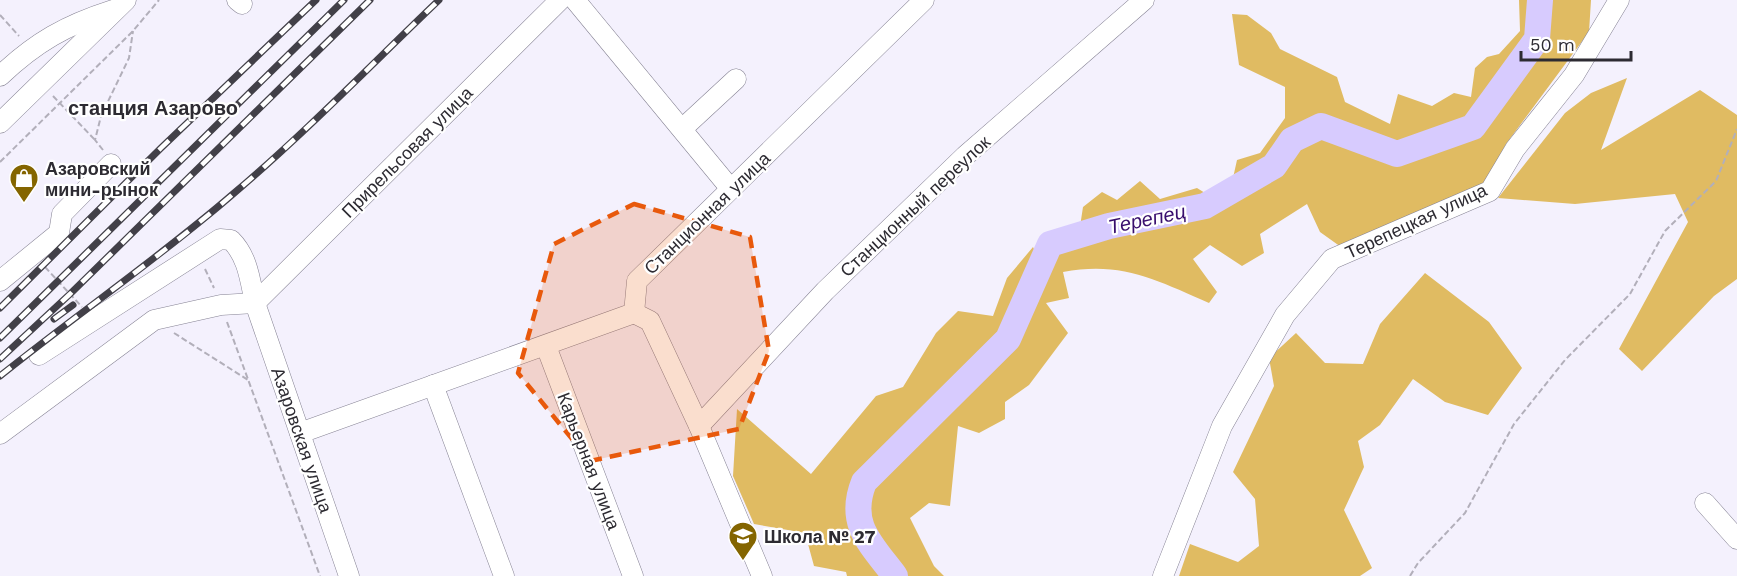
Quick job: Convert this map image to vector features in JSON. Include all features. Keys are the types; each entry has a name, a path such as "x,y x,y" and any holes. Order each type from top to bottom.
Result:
{"street":[{"name":"Прирельсовая улица","path":"255,303 560,0"},
{"path":"575,0 730,188"},
{"name":"Станционная улица","path":"634,313 637,281 924,0"},
{"name":"Станционный переулок","path":"699,426 825,291 965,156 1143,0"},
{"name":"Терепецкая улица","path":"1163,576 1222,426 1285,315 1332,259 1490,191 1515,148 1574,75 1619,0"},
{"path":"0,76 21,56 73,23 122,4"},
{"path":"0,123 122,4"},
{"path":"682,129 736,79"},
{"path":"0,281 59,233 62,214 111,164"},
{"name":"Азаровская улица","path":"96,319 220,239 231,240 241,250 255,303 349,576"},
{"path":"0,434 154,320 221,305 255,303"},
{"path":"300,434 634,313 650,321 699,426 762,576"},
{"path":"39,355 96,319"},
{"name":"Карьерная улица","path":"546,346 633,576"},
{"path":"433,385 504,576"},
{"path":"1704,503 1737,539"}],"path":[{"path":"0,162 133,31 159,0"},
{"path":"0,15 19,36"},
{"path":"95,140 108,100 129,58 133,31"},
{"path":"60,104 95,140 111,164"},
{"path":"1410,576 1418,563 1465,513 1514,424 1565,360 1630,294 1665,231 1716,181 1737,129"},
{"path":"34,253 96,319"},
{"path":"204,268 221,305 320,576"},
{"path":"154,320 248,380"}],"highlighted area":[{"path":"634,204 750,237 769,351 739,429 590,461 518,373 554,244"}],"shaded area":[{"path":"1519,0 1591,0 1589,32 1506,144 1483,187 1341,247 1320,232 1307,204 1260,234 1264,253 1242,266 1210,245 1193,259 1217,292 1209,303 1155,280 1121,271 1084,269 1063,272 1069,298 1046,303 1068,333 1029,385 1005,402 1005,419 979,433 958,426 950,506 929,503 910,518 934,566 944,576 847,576 846,572 814,566 805,533 754,524 733,476 737,409 811,474 876,396 903,387 936,333 958,311 993,316 1007,278 1033,247 1045,272 1057,252 1077,246 1083,207 1102,192 1117,200 1140,181 1160,199 1197,188 1205,193 1233,178 1237,160 1260,153 1285,118 1285,87 1239,65 1232,14 1247,15 1271,33 1280,49 1337,77 1345,102 1390,124 1398,94 1432,106 1454,93 1471,97 1475,68 1487,57 1499,54 1520,31"},
{"path":"1627,78 1601,150 1700,90 1737,115 1737,279 1714,296 1642,371 1619,349 1688,222 1675,194 1575,204 1498,198 1565,113 1591,93"},
{"path":"1425,273 1489,322 1522,368 1488,415 1445,402 1413,379 1380,425 1358,441 1364,467 1344,510 1372,568 1360,576 1179,576 1190,544 1238,562 1259,546 1255,499 1233,472 1274,386 1269,358 1296,333 1325,363 1363,364 1380,324"}],"waterway":[{"name":"Терепец","path":"895,576 870,543 860,522 859,497 864,482 1008,339 1050,244 1109,226 1205,206 1274,166 1292,140 1321,126 1397,154 1473,127 1537,39 1540,0"}],"railway":[{"path":"0,308 161,148 316,0"},
{"path":"0,338 344,0"},
{"path":"0,359 70,294 370,0"},
{"path":"0,376 176,241 260,171 439,0"},
{"path":"54,319 73,305"}],"place":[{"name":"Азаровский мини-рынок","path":"24,204"},
{"name":"Школа № 27","path":"743,562"}],"district":[{"name":"станция Азарово","path":"153,108"}]}
